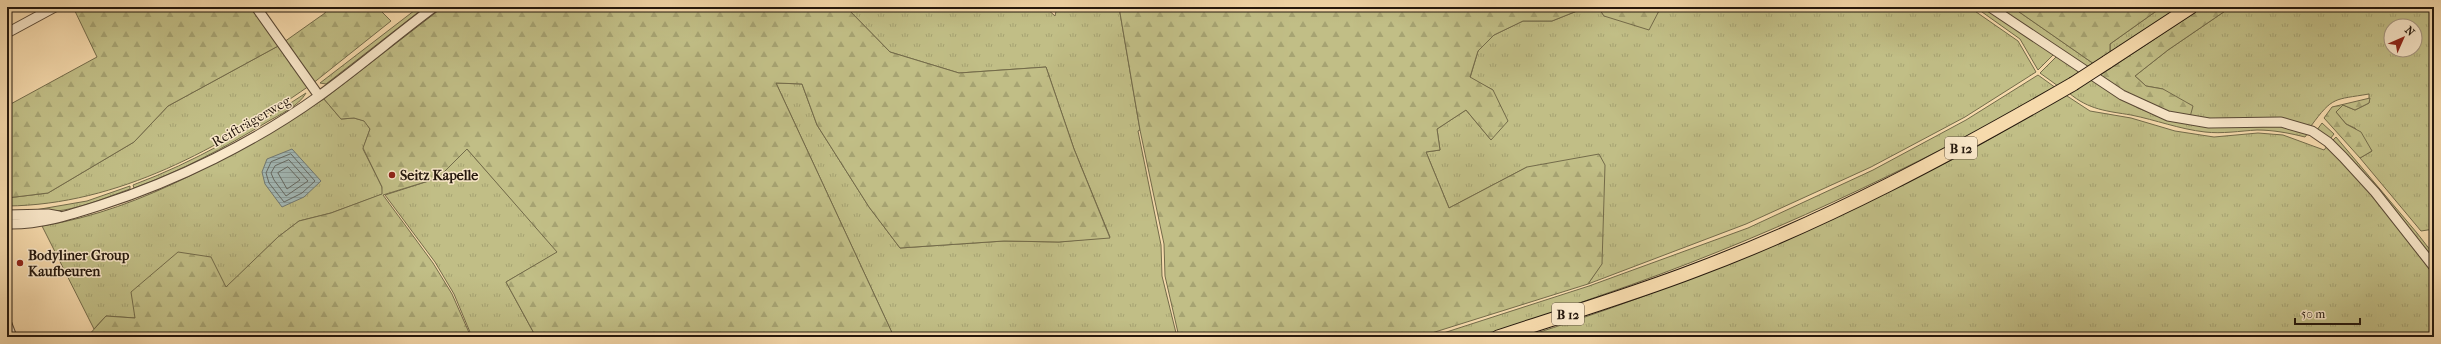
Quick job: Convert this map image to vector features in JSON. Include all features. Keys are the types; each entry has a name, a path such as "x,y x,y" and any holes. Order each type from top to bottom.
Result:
{"highway":[{"name":"B 12","path":"1498,337 1698,270 1770,240 1845,205 1976,140 2073,84 2191,7"}],"street":[{"path":"7,33 55,7"},
{"path":"256,7 319,96"},
{"name":"Reifträgerweg","path":"7,224 50,221 58,216 116,200 190,170 263,131 319,96 434,7"},
{"path":"1990,7 2122,95 2168,116 2210,122 2281,122 2312,131 2328,142 2375,192 2434,267"},
{"name":"Reifträgerweg","path":"7,215 48,214 58,216"},
{"path":"7,324 12,337"}],"green space":[{"path":"73,7 253,7 280,45 168,106 134,142 48,193 7,198 7,106 97,57"},
{"path":"328,7 377,7 391,21 312,84 284,42 325,13"},
{"path":"419,7 425,7 326,84 320,83"},
{"path":"443,7 846,7 890,52 959,73 1046,67 1074,149 1110,238 1059,242 1004,241 900,248 869,207 817,125 802,84 776,83 894,337 536,337 506,282 557,252 467,149 438,178 383,195 433,263 452,294 471,337 87,337 106,316 135,318 131,292 178,252 211,257 226,287 278,237 299,221 331,213 382,194 382,187 363,148 370,129 364,121 354,118 341,119 324,99"},
{"path":"846,7 998,7 1004,11 1007,7 1045,7 1055,16 1057,7 1119,7 1140,130 1138,131 1161,245 1162,276 1177,337 894,337 776,83 802,84 817,125 869,207 900,248 1004,241 1059,242 1110,237 1074,149 1046,67 959,73 890,52"},
{"path":"1119,7 1587,7 1552,21 1523,21 1494,35 1478,51 1470,77 1493,90 1508,121 1491,140 1466,110 1437,129 1440,150 1426,152 1449,208 1527,167 1599,154 1605,165 1602,264 1588,284 1419,337 1179,337 1165,276 1164,244 1140,130"},
{"path":"1587,7 1598,7 1604,16 1659,11 1661,7 1969,7 2018,41 2036,72 1965,117 1871,167 1746,224 1588,284 1602,263 1527,167 1449,208 1426,152 1440,150 1437,129 1466,110 1491,140 1493,90 1470,78 1478,51 1494,35 1523,21 1552,21"},
{"path":"1598,7 1661,7 1649,30 1604,16"},
{"path":"1975,7 1986,7 2054,54 2038,70 2020,39"},
{"path":"1997,7 2012,7 2094,64 2087,68"},
{"path":"2012,7 2162,7 2110,44 2110,54 2094,64"},
{"path":"2162,7 2180,7 2110,54 2110,44"},
{"path":"2203,7 2231,7 2168,50 2135,76 2146,86 2163,89 2193,106 2190,117 2177,115 2153,107 2131,96 2099,76"},
{"path":"2231,7 2434,7 2434,229 2421,231 2360,158 2372,151 2355,128 2346,124 2336,112 2343,105 2355,110 2369,103 2369,94 2348,97 2335,101 2324,109 2311,126 2190,117 2163,89 2146,86 2135,76 2168,50"},
{"path":"280,45 309,86 240,131 204,151 166,169 128,184 88,196 48,203 7,206 7,198 48,193 134,142 168,106"},
{"path":"2057,56 2080,72 2058,86 2040,73"},
{"path":"2038,75 2056,88 1890,175 1777,227 1661,274 1521,323 1472,337 1431,337 1589,286 1748,228 1873,170 1966,120"},
{"path":"2093,79 2138,108 2167,119 2280,125 2308,133 2305,137 2263,130 2218,133 2195,131 2140,117 2098,109 2076,99 2069,93"},
{"path":"306,93 299,102 288,110 235,141 185,167 134,188 133,185 178,166 222,144"},
{"path":"2064,94 2090,111 2131,118 2175,131 2214,137 2258,133 2283,135 2324,150 2328,145 2372,194 2434,273 2434,337 1524,337 1641,297 1755,252 1812,227 1978,146"},
{"path":"2370,98 2369,103 2355,110 2343,105 2336,112 2346,124 2361,132 2372,151 2360,158 2324,118 2332,107"},
{"path":"324,99 341,119 354,118 365,121 370,129 363,149 382,187 383,194 331,213 299,221 278,237 226,288 135,318 106,316 94,329 42,226 80,218 117,207 153,193 223,158"},
{"path":"2322,123 2334,134 2330,139 2317,130"},
{"path":"2336,137 2417,233 2434,255 2434,263 2332,141"},
{"path":"467,149 558,252 506,282 536,337 472,337 454,294 435,262 385,195 438,178"},
{"path":"130,186 130,189 83,206 58,211 35,210 87,201"}],"water":[{"path":"292,149 321,181 304,197 282,207 265,184 262,172 267,159"}],"place":[{"name":"Seitz Kapelle","path":"392,175"},
{"name":"Bodyliner Group Kaufbeuren","path":"20,263"}]}
